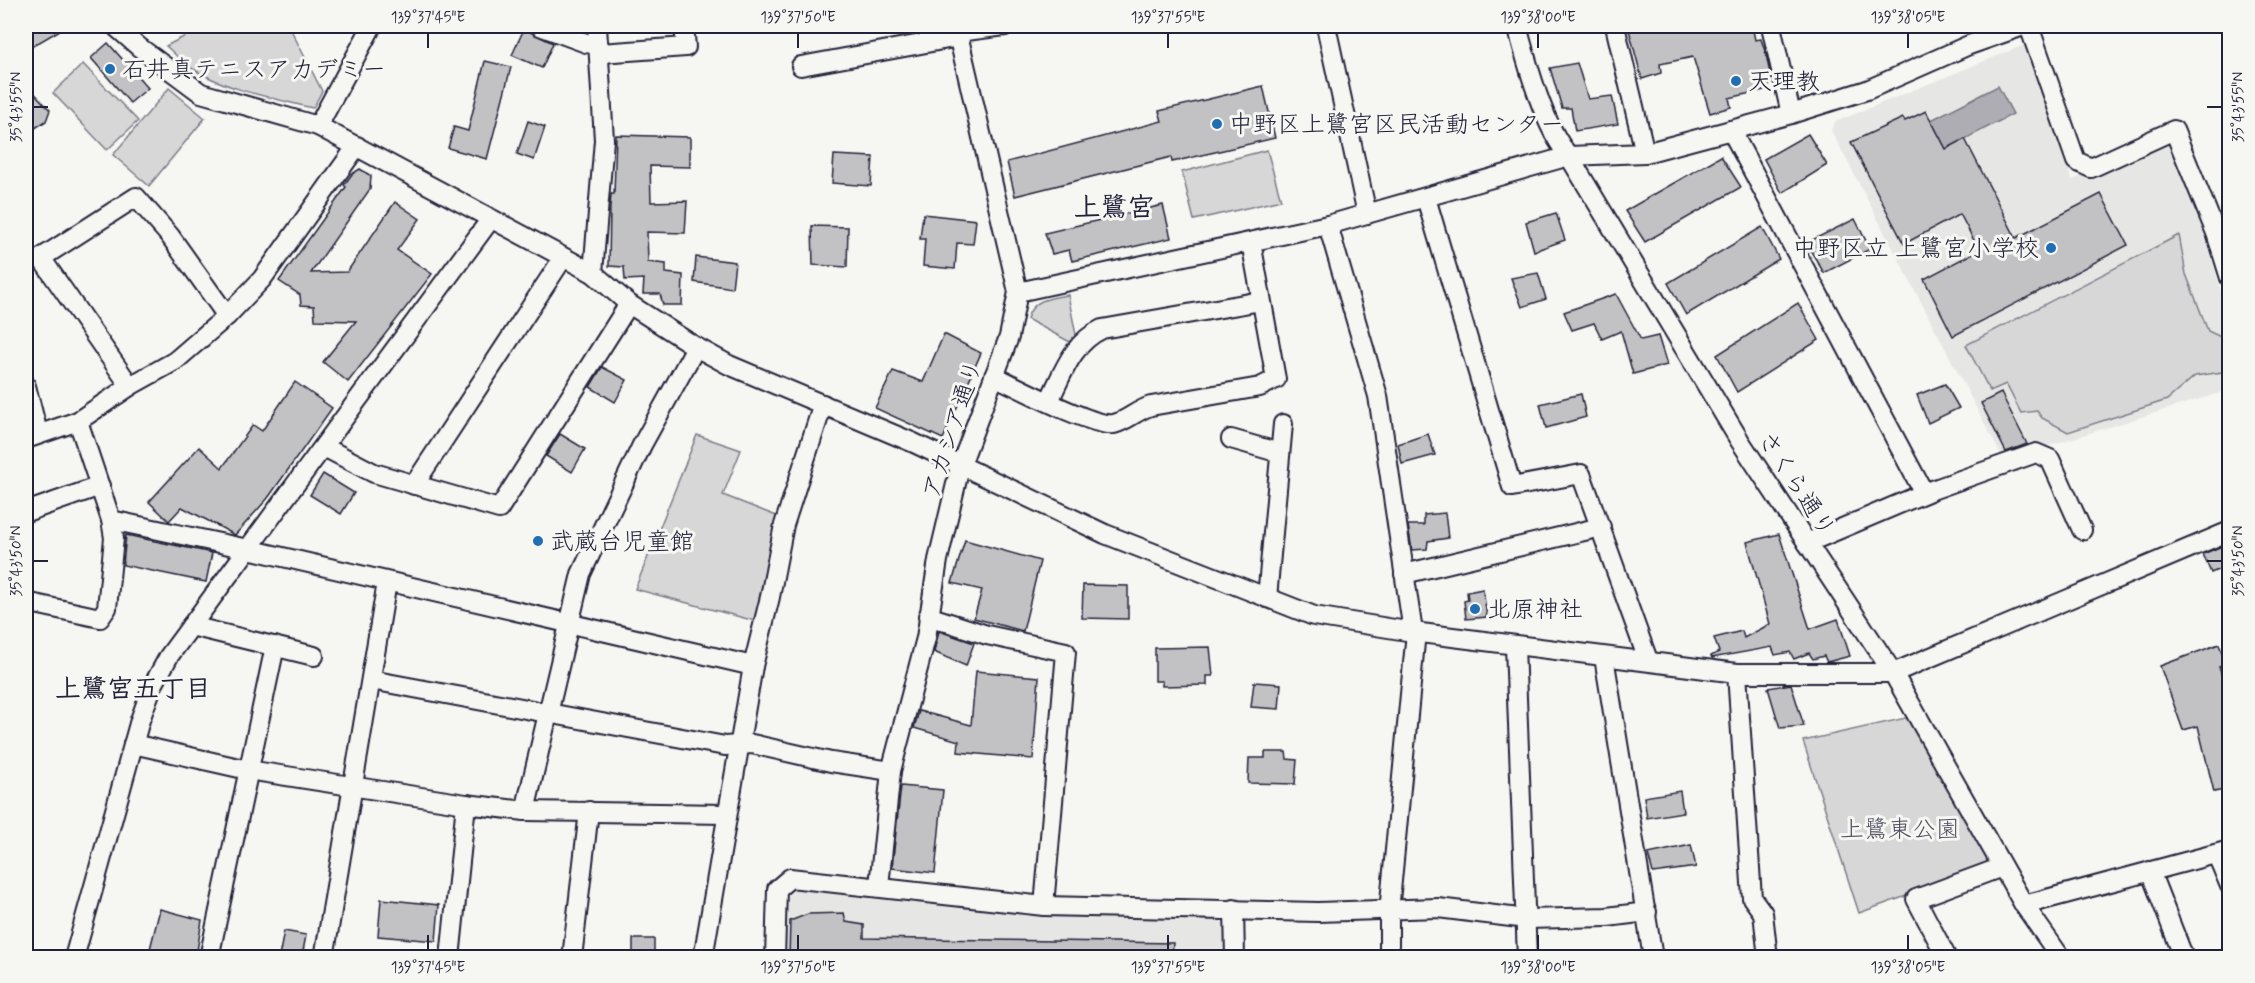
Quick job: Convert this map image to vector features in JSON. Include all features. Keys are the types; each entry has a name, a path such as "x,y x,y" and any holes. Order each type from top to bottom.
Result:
{"street":[{"path":"115,26 139,47 201,93 318,126 357,146 490,220 592,273 629,304 696,347 729,365 823,404 1105,534 1314,616 1515,646 1648,660 1737,673 1893,673 2229,531"},
{"path":"318,126 372,26"},
{"path":"540,26 600,49 686,47 684,26"},
{"path":"592,273 604,140 597,26"},
{"path":"801,66 957,32 1005,26"},
{"path":"1326,26 1367,214"},
{"name":"さくら通り","path":"1517,26 1528,68 1559,145 1569,156 1740,441 1893,673 2024,905 2061,957"},
{"path":"1615,26 1645,153"},
{"path":"1771,26 1791,114"},
{"path":"1018,292 1328,225 1569,156 1645,153 1791,114 1867,90 1969,45 2023,26"},
{"path":"2029,26 2076,161 2083,166 2091,168 2175,130 2216,233 2229,278"},
{"name":"アカシア通り","path":"879,886 891,771 926,638 928,616 960,467 1009,337 1018,292 957,32"},
{"path":"1731,129 1924,493"},
{"path":"26,386 32,436 78,421 130,386 175,360 227,316 262,279 357,146"},
{"path":"130,386 41,258 136,196 170,236 227,316"},
{"path":"1426,198 1512,487 1581,474 1648,660"},
{"path":"74,957 133,744 152,687 191,626 490,220"},
{"path":"1328,225 1378,396 1404,574 1415,632 1389,912 1389,957"},
{"path":"994,376 1101,425 1113,424 1151,406 1260,387 1276,380 1251,242"},
{"path":"414,485 564,258"},
{"path":"1049,401 1073,352 1091,334 1102,329 1261,301"},
{"path":"324,447 374,473 499,509 629,304"},
{"path":"525,811 580,574 642,446 696,347"},
{"path":"703,957 753,666 771,597 784,525 823,404"},
{"path":"26,602 100,618 107,608 114,538 111,520 78,421"},
{"path":"1267,598 1283,424"},
{"path":"1231,439 1280,453"},
{"path":"1807,543 1924,493 2036,453 2050,459 2082,530"},
{"path":"26,512 100,486"},
{"path":"111,520 248,549 568,622 581,628 753,666"},
{"path":"1404,574 1601,528"},
{"path":"324,957 387,582"},
{"path":"928,616 987,635 1066,652 1044,906"},
{"path":"191,626 314,656"},
{"path":"209,957 275,646"},
{"path":"1515,646 1527,957"},
{"path":"1604,657 1653,957"},
{"path":"1737,673 1752,898 1763,913 1768,957"},
{"path":"371,680 725,746 752,744 831,762 891,771"},
{"path":"133,744 248,770 353,788 525,811 727,814"},
{"path":"450,957 466,804"},
{"path":"572,957 589,811"},
{"path":"2024,905 2223,852 2229,886"},
{"path":"1947,957 1916,899 2002,867"},
{"path":"2150,871 2184,957"},
{"path":"775,957 777,889 781,883 790,878 879,886 1044,906 1389,912 1438,908 1527,919 1607,917 1647,912"},
{"path":"1234,909 1235,957"}],"shaded area":[{"name":"中野区立 上鷺宮小学校","path":"2024,45 2031,48 2072,180 2170,141 2177,145 2229,316 2229,390 2009,458 2001,455 1831,130 1835,122"},
{"path":"1998,86 2013,114 1946,149 1931,120"},
{"path":"794,890 1062,916 1218,919 1225,925 1226,957 782,958 784,899"}],"green space":[{"path":"205,26 289,26 322,91 313,108 219,82 191,68 166,46"},
{"path":"83,64 138,121 107,150 53,93"},
{"path":"169,88 205,118 149,186 113,155"},
{"path":"1267,150 1281,200 1194,220 1182,172"},
{"path":"2179,235 2186,274 2208,331 2229,341 2229,371 2195,376 2167,400 2068,432 2042,418 2037,411 2021,413 2006,384 1990,391 1966,345"},
{"path":"1068,295 1076,335 1070,342 1027,319 1029,312 1037,303"},
{"path":"697,435 741,450 723,495 779,517 759,622 635,589"},
{"name":"上鷺東公園","path":"1910,717 1995,864 1859,913 1803,741"}],"building":[{"path":"26,26 67,26 26,50"},
{"path":"1628,26 1752,26 1755,40 1761,39 1766,54 1771,79 1768,89 1729,98 1731,107 1710,113 1693,57 1660,64 1661,73 1642,79"},
{"path":"524,29 553,43 542,68 512,55"},
{"path":"108,43 148,88 130,103 91,58"},
{"path":"485,61 511,67 487,159 448,148 454,127 468,131"},
{"path":"1577,63 1588,99 1612,96 1618,124 1575,131 1571,108 1562,108 1550,68"},
{"path":"26,84 50,110 46,121 26,134"},
{"path":"1263,86 1275,138 1172,162 1171,157 1015,196 1007,162 1162,121 1159,111"},
{"path":"1926,111 1946,149 1965,139 2016,238 2101,194 2128,245 1953,336 1924,279 1979,250 1960,214 1904,244 1851,142 1903,118 1905,121"},
{"path":"528,121 545,127 534,160 517,154"},
{"path":"1808,134 1827,165 1782,193 1764,159"},
{"path":"616,135 690,137 690,167 650,166 651,202 687,201 685,233 647,232 648,262 666,264 666,273 683,275 682,305 663,305 660,294 643,294 644,279 625,280 624,267 609,266 610,207 611,194 614,194"},
{"path":"834,155 873,157 871,186 832,183"},
{"path":"1721,156 1741,187 1645,242 1625,211"},
{"path":"360,169 371,176 370,189 311,273 347,272 395,202 420,219 397,250 432,274 348,382 323,362 356,321 315,320 314,306 301,305 300,295 279,281 346,187 344,185 352,174"},
{"path":"1163,205 1171,238 1072,261 1069,250 1052,254 1045,233"},
{"path":"1556,213 1565,240 1534,251 1526,222"},
{"path":"923,214 976,220 973,244 957,243 955,269 923,266 925,239 920,239"},
{"path":"1855,219 1870,249 1824,273 1806,243"},
{"path":"812,226 848,227 847,267 813,265"},
{"path":"1762,227 1779,259 1686,315 1668,283"},
{"path":"696,257 735,262 732,288 694,282"},
{"path":"1538,273 1546,299 1522,307 1511,278"},
{"path":"1616,294 1641,340 1658,336 1667,365 1633,374 1621,331 1602,339 1594,323 1572,330 1564,312"},
{"path":"1798,303 1819,340 1737,392 1717,355"},
{"path":"944,334 981,353 943,439 875,408 893,371 923,382"},
{"path":"602,367 627,380 615,402 590,387"},
{"path":"295,382 332,408 268,498 235,535 182,507 169,521 149,502 199,447 222,468 253,425 262,431"},
{"path":"1945,384 1959,408 1928,423 1917,395"},
{"path":"2001,393 2027,444 2006,452 1981,403"},
{"path":"1581,394 1586,417 1546,428 1540,404"},
{"path":"560,434 585,449 572,472 546,456"},
{"path":"1428,434 1435,455 1402,464 1398,444"},
{"path":"323,474 354,493 341,514 310,495"},
{"path":"1445,513 1448,538 1428,541 1427,549 1412,550 1408,525 1424,525 1424,515"},
{"path":"1779,534 1810,629 1838,619 1850,656 1827,662 1824,656 1813,659 1809,653 1794,659 1790,652 1775,655 1772,647 1712,658 1711,656 1719,652 1714,638 1742,631 1744,638 1770,624 1747,542"},
{"path":"126,535 212,553 206,582 123,565"},
{"path":"965,540 1040,561 1023,631 974,618 982,590 952,583"},
{"path":"2229,543 2229,565 2211,573 2203,554"},
{"path":"1083,585 1128,586 1128,619 1082,618"},
{"name":"北原神社","path":"1483,589 1487,617 1466,619 1464,601 1468,600 1467,592"},
{"path":"939,631 974,643 966,666 934,652"},
{"path":"2219,644 2226,664 2219,667 2229,700 2229,789 2214,792 2198,726 2183,730 2160,666"},
{"path":"1210,647 1213,676 1207,676 1207,685 1162,686 1162,681 1155,681 1155,648"},
{"path":"976,671 1039,677 1033,759 958,752 959,741 914,728 919,711 971,725"},
{"path":"1254,682 1281,684 1279,709 1251,707"},
{"path":"1791,684 1804,726 1780,728 1768,688"},
{"path":"1265,752 1286,752 1287,759 1297,760 1295,784 1248,783 1249,758 1265,758"},
{"path":"901,786 943,790 935,873 892,868"},
{"path":"1680,791 1683,812 1647,818 1644,797"},
{"path":"1691,845 1696,867 1653,873 1648,854"},
{"path":"381,899 439,905 436,941 378,936"},
{"path":"160,909 202,920 196,957 148,957"},
{"path":"844,913 846,922 864,925 864,938 1173,943 1172,957 789,957 790,921 808,914"},
{"path":"284,931 306,935 302,957 279,957"},
{"path":"633,939 654,939 654,957 633,957"}],"place":[{"name":"石井真テニスアカデミー","path":"110,69"},
{"name":"天理教","path":"1736,81"},
{"name":"中野区上鷺宮区民活動センター","path":"1217,124"},
{"name":"中野区立 上鷺宮小学校","path":"2051,248"},
{"name":"武蔵台児童館","path":"538,541"},
{"name":"北原神社","path":"1475,609"}],"district":[{"name":"上鷺宮","path":"1114,207"},
{"name":"上鷺宮五丁目","path":"133,688"}]}
